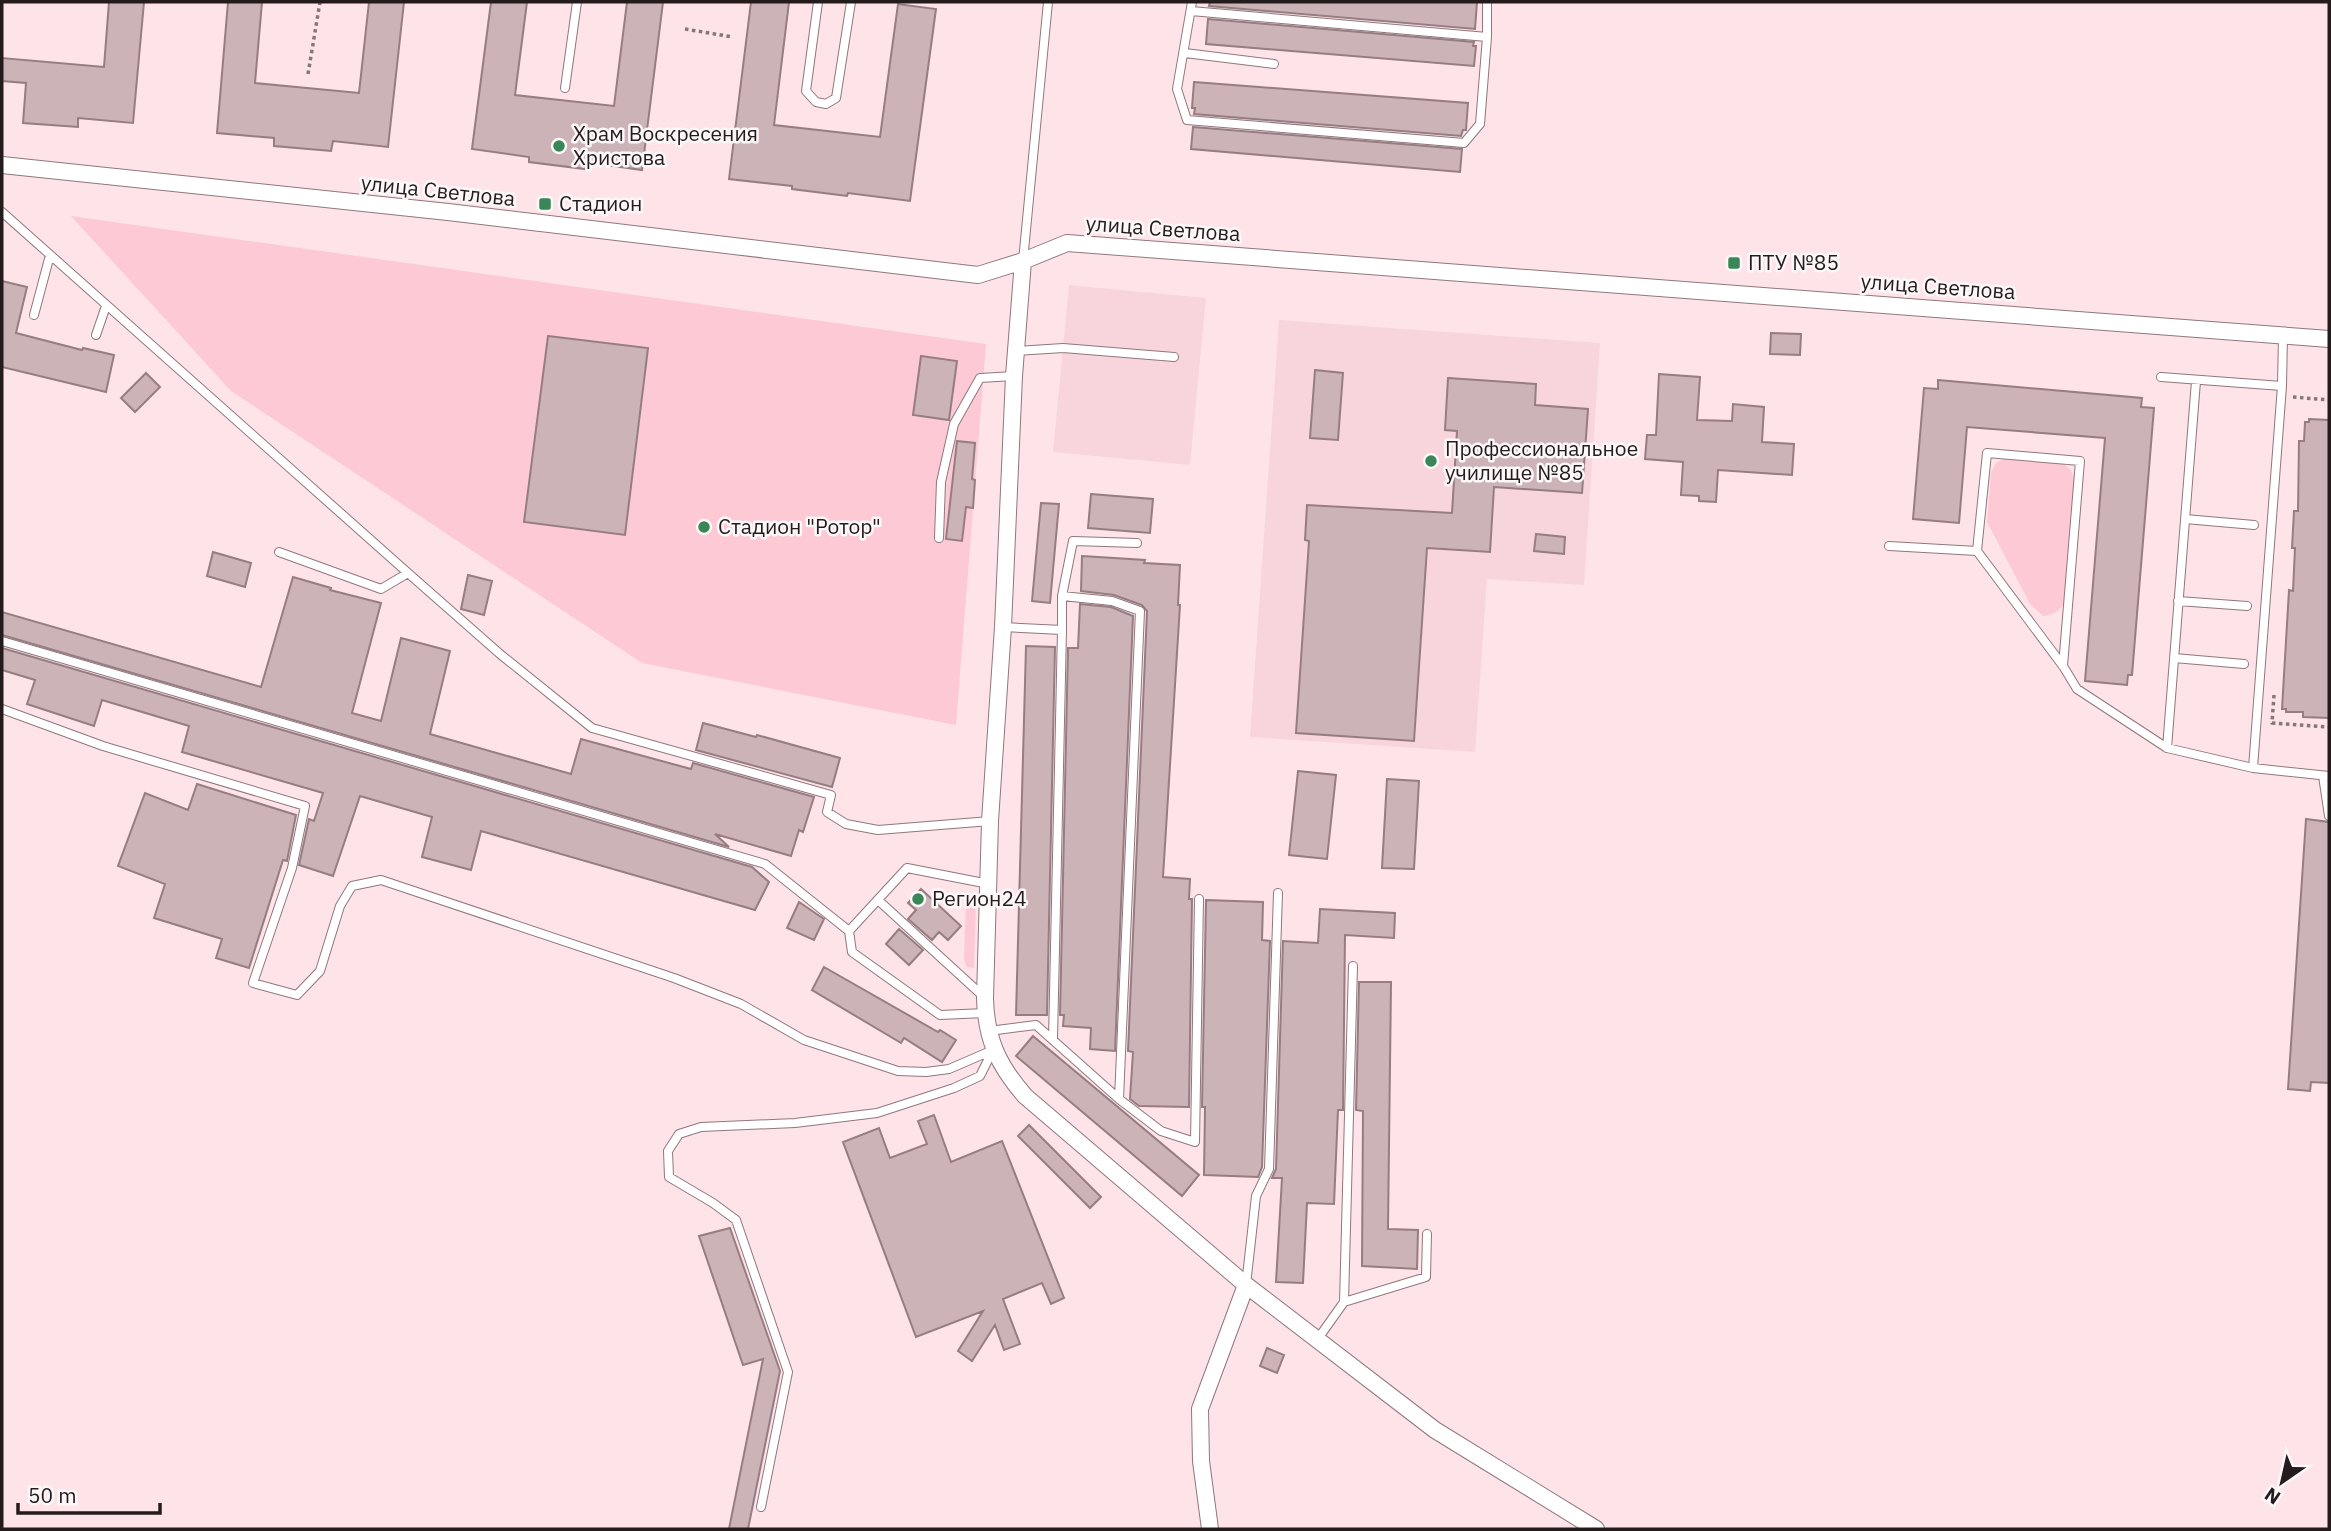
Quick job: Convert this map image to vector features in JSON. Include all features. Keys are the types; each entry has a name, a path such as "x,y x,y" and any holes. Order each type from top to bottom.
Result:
{"street":[{"name":"улица Светлова","path":"2,165 448,212 978,275 1067,243 2329,339"},
{"path":"1023,261 1014,376 1003,627 990,821 985,1006 993,1051 1008,1076 1025,1096 1246,1284 1435,1430 1596,1529"},
{"path":"1210,1529 1201,1461 1200,1409 1246,1284"}],"lane":[{"path":"565,88 577,2"},
{"path":"818,2 806,92 816,102 826,104 836,98 851,2"},
{"path":"1023,261 1048,2"},
{"path":"1487,2 1487,37 1480,124 1464,143 1187,120 1177,89 1192,7 1487,37"},
{"path":"1185,53 1274,64"},
{"path":"2,212 500,654 592,728 831,795 827,812 846,824 878,830 990,821"},
{"path":"34,315 50,256"},
{"path":"96,335 107,306"},
{"path":"2253,768 2282,386 2283,335"},
{"path":"1016,351 1063,348 1174,356"},
{"path":"939,538 941,482 954,424 980,378 1014,376"},
{"path":"2161,377 2282,386"},
{"path":"2166,748 2196,381"},
{"path":"2063,666 2080,461 1987,453 1977,551 2063,666 2077,689 2166,748 2253,768 2326,776 2329,816"},
{"path":"2185,519 2254,525"},
{"path":"1053,1039 1062,596 1073,541 1137,543"},
{"path":"1889,546 1977,551"},
{"path":"279,552 381,589 408,573"},
{"path":"1062,596 1112,601 1140,611 1119,1099"},
{"path":"2178,601 2247,606"},
{"path":"1003,627 1062,630"},
{"path":"2,641 765,864 849,931 852,952 940,1015 985,1006"},
{"path":"2174,658 2244,664"},
{"path":"2,709 103,746 304,806 292,868 253,983 297,995 320,971 341,906 352,886 381,880 674,978 741,1004 804,1040 898,1071 949,1069 993,1051"},
{"path":"849,931 907,868 989,884"},
{"path":"1246,1284 1256,1196 1269,1169 1278,892"},
{"path":"878,900 985,1006"},
{"path":"989,1031 1036,1025 1119,1099 1161,1131 1195,1142 1199,900"},
{"path":"1317,1340 1344,1303 1353,967"},
{"path":"761,1507 788,1372 736,1220 669,1177 668,1151 679,1134 701,1127 796,1123 877,1113 954,1088 980,1076 993,1051"},
{"path":"1344,1303 1426,1277 1427,1234"}],"path":[{"path":"308,74 320,2"},
{"path":"685,29 733,37"},
{"path":"2290,397 2329,400"},
{"path":"2274,683 2272,723 2329,727"}],"shaded area":[{"name":"Стадион \"Ротор\"","path":"71,216 986,344 956,725 642,663 231,391"},
{"path":"1069,285 1206,298 1190,465 1053,452"},
{"name":"Профессиональное училище №85","path":"1279,320 1600,343 1584,585 1487,579 1475,752 1250,737"},
{"path":"2006,458 2064,464 2071,470 2075,480 2064,602 2058,610 2043,616 2030,604 1987,522 1991,472 1996,463"},
{"path":"969,897 974,897 976,901 974,968 967,967 964,960 966,902"}],"building":[{"path":"109,2 144,2 133,123 78,118 78,127 23,123 26,83 2,81 2,58 104,67"},
{"path":"228,2 262,2 255,83 359,93 369,2 404,2 388,147 333,141 331,151 274,146 274,138 217,133"},
{"path":"491,2 527,2 515,95 614,106 627,2 663,2 642,170 585,162 585,169 529,162 529,157 472,149"},
{"path":"751,2 789,2 774,125 880,137 898,4 936,9 910,201 848,193 847,196 729,179"},
{"path":"1210,2 1477,2 1475,29 1209,6"},
{"path":"1208,19 1474,42 1474,66 1206,44"},
{"path":"1194,82 1468,103 1466,130 1463,130 1461,136 1194,114"},
{"path":"1193,127 1462,149 1460,172 1191,149"},
{"path":"2,281 27,287 16,333 82,350 83,348 114,355 106,392 2,367"},
{"path":"1771,333 1801,334 1800,355 1770,354"},
{"path":"548,336 648,348 625,535 524,522"},
{"path":"921,356 957,361 949,420 913,415"},
{"path":"1315,370 1343,373 1338,440 1310,438"},
{"path":"146,373 160,387 135,412 121,398"},
{"path":"1659,374 1700,377 1697,420 1732,421 1733,404 1764,407 1762,442 1794,444 1792,475 1718,470 1716,502 1699,501 1699,496 1681,495 1683,462 1645,459 1647,435 1656,435"},
{"path":"1448,378 1536,384 1535,405 1588,409 1582,493 1494,487 1490,552 1427,548 1414,741 1296,733 1309,541 1305,540 1307,505 1452,513 1457,431 1445,430"},
{"path":"1938,380 2142,398 2141,407 2154,408 2132,675 2128,675 2127,685 2085,681 2105,438 1967,427 1959,523 1913,519 1924,388 1938,389"},
{"path":"2309,419 2329,420 2329,718 2303,717 2303,712 2286,712 2286,709 2282,709 2289,590 2293,591 2295,548 2292,548 2294,511 2298,511 2299,441 2304,441 2305,422 2309,422"},
{"path":"957,441 975,443 973,508 966,507 962,541 946,539"},
{"path":"1091,494 1153,499 1150,533 1088,528"},
{"path":"1041,503 1059,504 1050,603 1032,601"},
{"path":"1536,534 1565,537 1564,554 1534,551"},
{"path":"213,552 251,563 245,587 207,576"},
{"path":"1082,556 1180,565 1180,605 1163,877 1190,879 1189,1107 1139,1106 1130,1099 1133,1052 1128,1051 1147,611 1142,605 1114,595 1081,591"},
{"path":"468,575 492,581 484,615 461,609"},
{"path":"293,577 381,603 352,713 381,721 401,638 450,651 430,734 571,774 581,739 691,769 693,763 814,797 803,832 799,830 791,856 715,834 729,847 2,635 2,612 261,687"},
{"path":"1080,604 1111,607 1133,616 1115,1051 1090,1049 1091,1028 1063,1026 1064,1015 1060,1015 1068,648 1078,648"},
{"path":"1026,646 1055,647 1047,1015 1016,1015"},
{"path":"2,648 752,867 769,882 755,910 481,831 471,870 422,857 432,817 360,796 333,876 299,865 309,819 314,821 323,793 182,752 189,726 102,700 94,726 27,704 35,680 2,670"},
{"path":"703,723 840,758 832,787 696,750"},
{"path":"1298,771 1336,775 1327,859 1289,855"},
{"path":"1387,779 1419,781 1414,869 1382,868"},
{"path":"197,784 296,815 287,861 283,860 249,968 216,958 222,939 154,918 165,884 118,866 145,793 188,810"},
{"path":"2306,819 2329,822 2329,1083 2311,1082 2310,1091 2288,1089"},
{"path":"921,889 961,926 948,940 939,932 932,940 908,919 916,910 908,903"},
{"path":"1206,900 1263,902 1262,940 1270,941 1262,1167 1258,1177 1204,1175 1205,1107 1202,1107"},
{"path":"799,902 824,919 814,940 787,928"},
{"path":"1320,909 1395,913 1394,938 1345,935 1343,1110 1338,1110 1334,1204 1307,1203 1303,1283 1276,1282 1282,1178 1272,1178 1276,1169 1283,941 1318,943"},
{"path":"899,929 923,950 909,965 886,944"},
{"path":"824,967 956,1040 942,1062 904,1038 901,1043 812,990"},
{"path":"1359,982 1391,982 1388,1229 1418,1230 1417,1269 1362,1266 1363,1111 1356,1110"},
{"path":"1033,1036 1199,1175 1182,1196 1016,1056"},
{"path":"934,1115 951,1162 1002,1141 1064,1298 1051,1304 1042,1283 1003,1299 1020,1344 1004,1350 995,1325 972,1361 958,1351 983,1311 916,1337 843,1142 879,1128 890,1158 927,1144 918,1121"},
{"path":"1029,1125 1101,1197 1090,1208 1018,1136"},
{"path":"730,1228 780,1371 748,1529 729,1529 763,1359 743,1365 699,1236"},
{"path":"1267,1348 1284,1355 1277,1373 1260,1366"}],"place":[{"name":"Храм Воскресения Христова","path":"559,146"},
{"name":"Стадион","path":"545,204"},
{"name":"ПТУ №85","path":"1734,263"},
{"name":"Профессиональное училище №85","path":"1431,461"},
{"name":"Стадион \"Ротор\"","path":"704,527"},
{"name":"Регион24","path":"918,899"}]}
